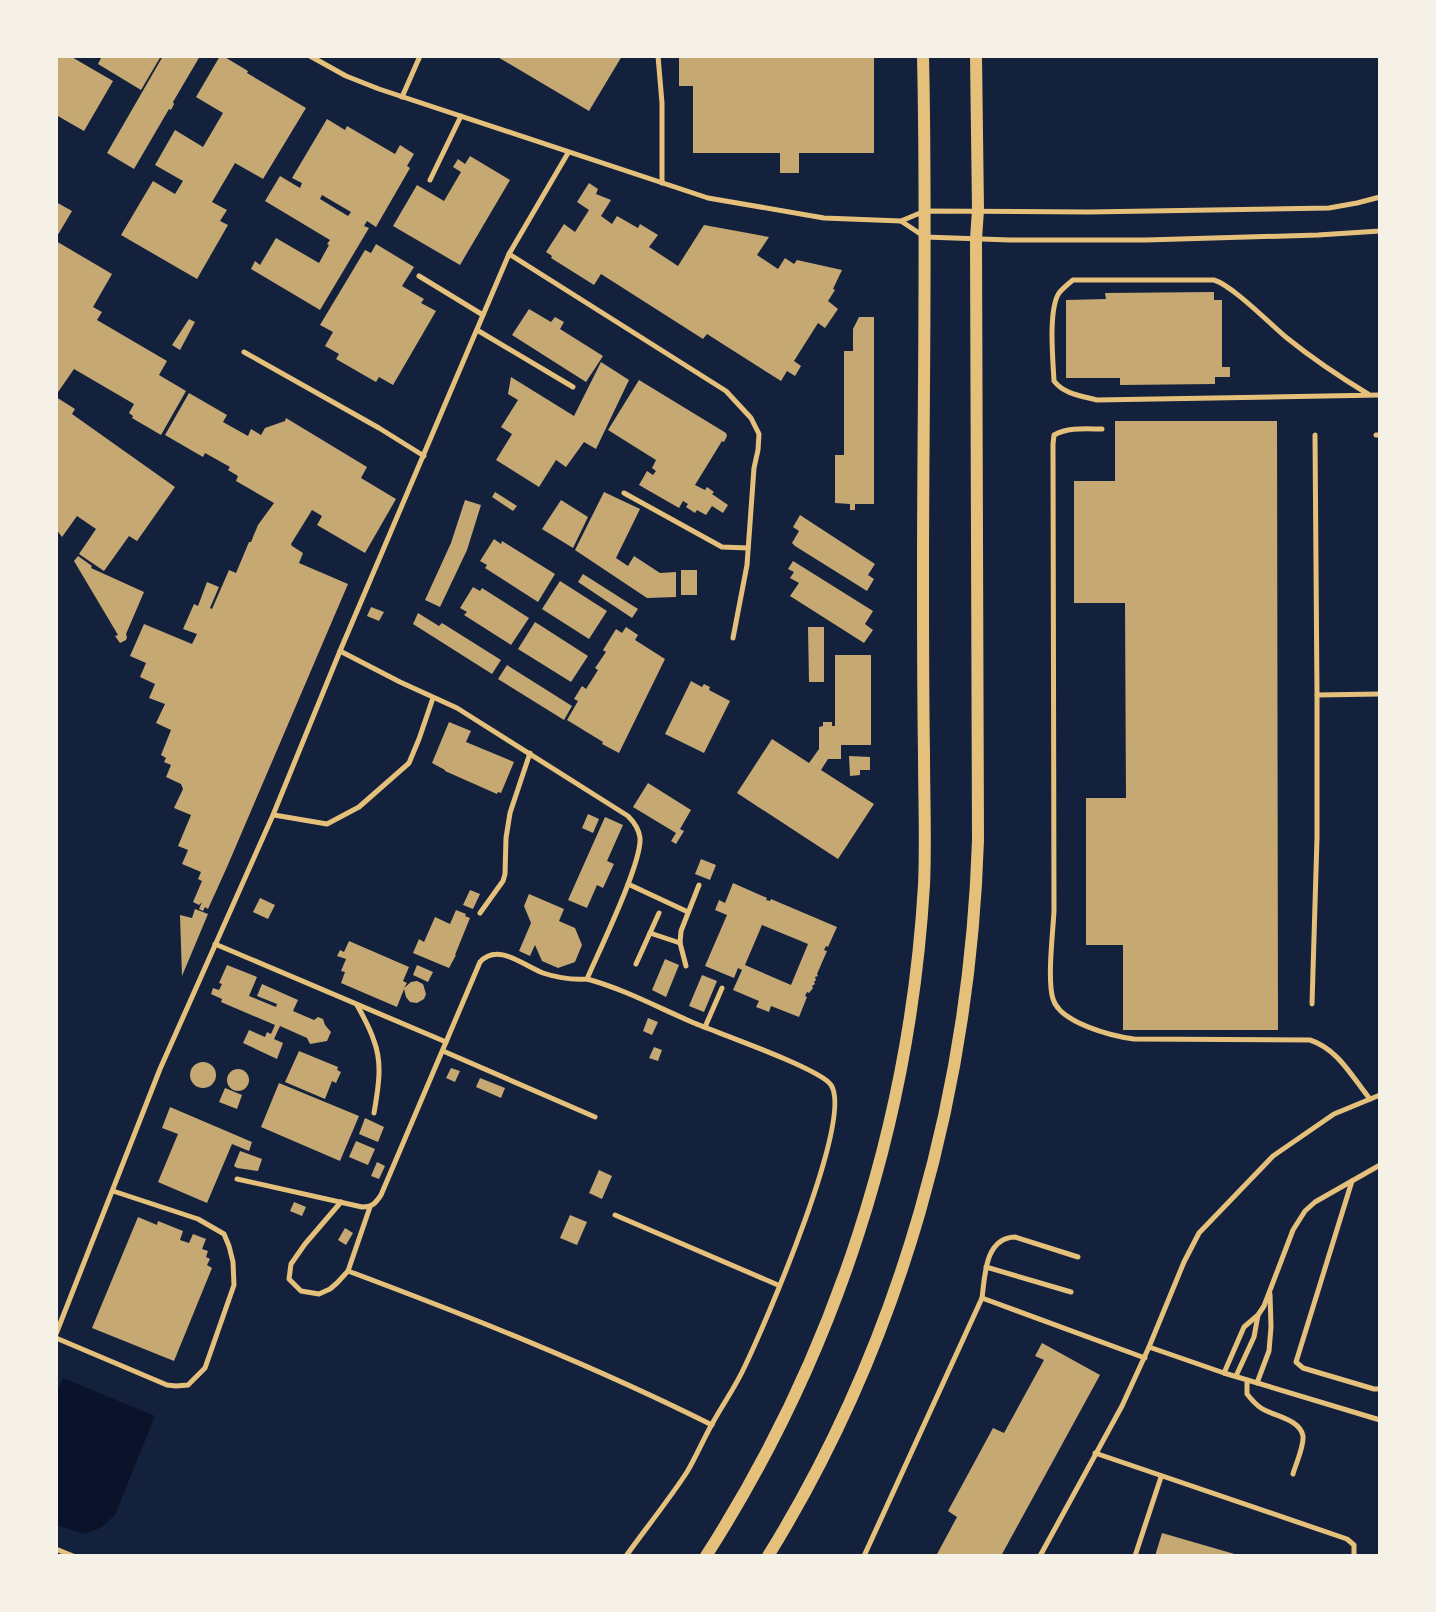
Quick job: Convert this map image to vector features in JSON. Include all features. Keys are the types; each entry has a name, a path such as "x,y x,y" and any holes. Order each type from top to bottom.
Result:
{"main road":[{"path":"706,1556 746,1491 779,1428 836,1298 873,1186 896,1094 909,1024 921,930 925,847 923,56"},
{"path":"768,1556 838,1427 901,1272 933,1165 961,1027 972,934 978,840 976,56"}],"lane":[{"path":"310,56 346,76 402,97 708,198 824,218 901,221 925,211 1329,208 1380,197"},
{"path":"402,97 420,56"},
{"path":"658,56 662,103 662,183"},
{"path":"430,180 461,116"},
{"path":"113,1191 209,1224 224,1234 229,1246 234,1285 205,1368 188,1385 167,1385 56,1336 160,1069 273,815 509,254 568,153"},
{"path":"901,221 925,237 976,239 1146,240 1380,231"},
{"path":"509,254 726,391 751,418 759,434 758,450 747,565 733,638"},
{"path":"419,276 483,315"},
{"path":"1368,394 1325,368 1226,286 1214,280 1073,280 1059,294 1055,304 1052,345 1054,381 1072,393 1097,400 1380,395"},
{"path":"477,330 573,387"},
{"path":"244,352 424,456"},
{"path":"1102,429 1060,432 1054,435 1053,444 1053,1000 1060,1011 1114,1036 1134,1039 1310,1040 1327,1048 1344,1063 1370,1099"},
{"path":"1312,1004 1317,838 1315,435"},
{"path":"624,493 722,547 748,548"},
{"path":"340,651 457,708 633,820 640,839 638,853 587,979"},
{"path":"1317,695 1380,694"},
{"path":"273,815 327,824 359,807 409,763 433,698"},
{"path":"480,913 503,881 510,813 530,753"},
{"path":"628,884 688,912"},
{"path":"686,966 680,943 681,931 699,885"},
{"path":"636,964 659,913"},
{"path":"650,933 680,943"},
{"path":"215,944 446,1042"},
{"path":"237,1179 362,1207 376,1203 480,962 488,955 500,953 557,977 587,979 621,990 826,1079 835,1091 835,1119 820,1177 798,1240 744,1368 687,1471 626,1556"},
{"path":"705,1027 722,988"},
{"path":"357,1004 377,1052 379,1078 374,1113"},
{"path":"443,1051 595,1117"},
{"path":"1040,1556 1122,1406 1199,1233 1262,1166 1284,1148 1334,1114 1380,1095"},
{"path":"1236,1376 1298,1220 1315,1202 1380,1165"},
{"path":"1352,1181 1296,1362 1303,1368 1374,1389 1380,1387"},
{"path":"342,1202 291,1264 289,1279 301,1291 319,1294 330,1289 348,1271 370,1207"},
{"path":"615,1215 778,1285"},
{"path":"864,1556 982,1298 986,1267 996,1244 1005,1238 1015,1237 1078,1257"},
{"path":"986,1267 1071,1292"},
{"path":"348,1271 590,1369 712,1425"},
{"path":"1257,1383 1269,1351 1270,1293"},
{"path":"982,1298 1145,1358"},
{"path":"1224,1373 1244,1327 1258,1315"},
{"path":"1149,1347 1380,1420"},
{"path":"1247,1380 1247,1394 1257,1405 1294,1424 1301,1431 1303,1440 1293,1474"},
{"path":"1095,1453 1347,1539 1354,1545 1354,1556"},
{"path":"1135,1556 1161,1477"},
{"path":"56,1549 73,1556"}],"water":[{"path":"63,1378 155,1416 115,1515 102,1527 85,1534 56,1525 56,1393"}],"building":[{"path":"56,56 70,56 113,81 84,131 56,115"},
{"path":"102,56 161,56 141,90 98,64"},
{"path":"163,56 200,56 134,169 107,153"},
{"path":"220,56 306,108 263,179 235,163 212,202 227,210 220,221 228,225 197,279 121,235 153,181 175,194 183,181 155,165 175,130 203,147 223,113 196,97"},
{"path":"496,56 622,56 589,111"},
{"path":"679,56 874,56 874,153 799,153 799,173 780,173 780,153 693,153 693,86 679,86"},
{"path":"327,119 345,130 347,126 395,154 400,145 414,154 407,166 410,168 376,227 367,221 364,226 369,228 320,310 251,269 255,261 260,265 276,238 319,263 329,245 330,240 265,201 280,176 300,188 302,183 292,178","holes":["322,195 351,212 348,216 320,199"]},
{"path":"470,156 510,180 460,265 393,226 417,185 444,201 461,172 453,167 458,159 465,164"},
{"path":"589,183 598,189 596,194 611,200 601,216 612,224 617,216 638,228 640,224 658,235 649,247 678,266 704,225 769,237 757,255 778,269 785,258 794,264 797,260 842,270 828,301 838,309 825,328 818,323 794,361 801,366 795,376 787,371 781,381 707,334 703,339 601,274 594,285 551,258 546,252 564,224 575,232 589,210 577,202"},
{"path":"56,202 72,211 56,238"},
{"path":"56,241 112,274 93,307 102,312 97,320 167,361 159,375 186,391 161,435 132,418 129,413 134,404 74,369 56,395"},
{"path":"376,244 414,267 402,286 424,299 421,303 436,311 393,385 379,377 376,382 336,359 339,354 325,346 333,332 320,325 365,250 371,253"},
{"path":"1214,292 1214,300 1222,300 1222,367 1230,367 1230,377 1215,377 1215,384 1120,385 1120,378 1066,378 1066,300 1106,299 1105,293"},
{"path":"529,309 551,322 555,317 564,322 560,329 603,356 586,382 512,335"},
{"path":"859,317 874,317 874,504 855,504 855,510 850,510 850,504 835,503 835,455 844,455 844,351 853,351 853,329"},
{"path":"189,319 195,322 180,350 172,345"},
{"path":"601,362 629,380 596,449 584,442 566,467 556,460 539,487 496,460 512,434 501,427 518,400 508,394 511,377 574,416"},
{"path":"639,380 726,433 724,442 695,485 705,490 707,487 728,505 723,513 712,506 706,515 697,510 695,513 683,501 679,508 639,485 647,471 653,475 656,471 652,468 656,460 608,430"},
{"path":"189,393 227,415 223,422 248,436 251,429 261,435 265,428 286,418 367,467 361,478 396,499 365,553 317,525 322,516 312,510 291,544 303,553 299,563 348,584 227,867 208,909 205,907 203,911 199,909 202,902 199,905 193,902 202,881 198,879 201,872 182,864 188,850 178,846 191,815 174,808 183,789 181,784 166,777 171,765 164,762 166,758 161,755 171,730 156,723 165,704 149,698 155,684 140,677 146,663 130,656 144,624 192,644 197,634 183,629 194,604 198,606 207,582 219,587 212,609 229,570 236,573 258,525 274,503 236,481 238,476 228,470 230,467 205,453 203,457 165,435"},
{"path":"56,397 75,409 72,414 175,487 137,541 129,536 104,571 79,554 96,529 77,516 62,537 56,529"},
{"path":"1115,421 1277,421 1278,1030 1123,1030 1123,945 1086,945 1086,798 1126,798 1125,603 1074,603 1074,481 1115,481"},
{"path":"495,492 517,506 513,511 492,497"},
{"path":"604,492 640,509 616,558 628,566 634,556 660,573 676,572 676,597 647,598 575,550"},
{"path":"465,500 481,505 467,550 440,607 425,600 451,543"},
{"path":"561,500 588,517 573,548 542,529"},
{"path":"800,515 875,564 868,575 874,579 867,591 792,543 799,531 793,527"},
{"path":"494,539 555,574 538,602 485,568 487,565 480,561"},
{"path":"78,556 91,568 144,592 126,640 120,643 115,636 118,635 74,561"},
{"path":"793,561 873,611 865,624 873,630 864,643 790,596 799,583 790,578 794,572 788,569"},
{"path":"681,570 697,570 697,595 681,595"},
{"path":"583,574 638,609 632,618 578,582"},
{"path":"560,581 607,611 589,639 542,609"},
{"path":"473,587 480,591 482,588 529,618 511,645 464,615 467,612 460,608"},
{"path":"371,607 384,612 379,621 367,616"},
{"path":"418,613 439,626 442,623 501,660 492,674 413,624"},
{"path":"535,622 588,656 571,682 518,649"},
{"path":"626,627 638,635 635,640 665,659 619,753 567,720 578,701 574,699 582,686 586,689 598,670 595,668 616,629 622,633"},
{"path":"808,627 824,627 824,682 809,682"},
{"path":"835,655 871,655 871,745 841,745 841,759 828,759 821,770 874,804 838,859 737,793 772,739 809,763 819,749 819,727 823,726 823,722 832,722 835,726"},
{"path":"507,665 572,706 564,720 498,679"},
{"path":"691,681 702,687 704,684 710,687 709,690 730,701 704,753 665,734"},
{"path":"449,722 471,731 466,742 514,762 501,793 497,794 432,763"},
{"path":"849,756 870,757 870,770 860,770 860,775 850,776"},
{"path":"648,783 691,810 676,844 671,841 676,833 633,807"},
{"path":"588,814 599,819 593,833 582,828"},
{"path":"605,817 623,825 607,861 614,864 603,888 597,885 587,908 568,900"},
{"path":"701,859 716,865 710,880 695,874"},
{"path":"733,883 766,900 771,899 837,927 824,950 827,951 818,976 805,996 799,1017 771,1006 769,1012 756,1007 759,1001 733,990 742,970 738,968 734,978 705,966 727,915 715,910 719,900 725,903","holes":["762,925 808,944 791,985 745,965"]},
{"path":"470,890 480,894 473,909 463,905"},
{"path":"529,894 564,909 559,921 575,928 582,945 575,962 558,968 542,961 535,945 530,956 519,951 531,923 524,906"},
{"path":"260,898 275,905 268,919 253,912"},
{"path":"195,909 208,914 182,976 180,915 192,918"},
{"path":"456,910 470,918 449,968 413,953 419,939 424,942 435,917 450,924"},
{"path":"349,941 409,967 403,981 407,983 404,988 411,982 423,984 424,999 417,1003 410,1002 404,989 397,1007 341,983 345,972 341,971 346,959 337,956 340,950 344,952"},
{"path":"665,959 679,965 666,997 652,990"},
{"path":"227,965 257,977 249,996 276,1007 277,1004 257,996 262,984 298,1000 293,1011 314,1020 318,1017 323,1019 331,1032 327,1041 310,1044 307,1038 280,1026 274,1039 283,1043 277,1059 243,1043 249,1030 265,1037 267,1032 271,1034 275,1025 221,1002 222,999 211,994 213,988 219,990"},
{"path":"417,965 433,972 428,982 413,975"},
{"path":"702,975 717,981 704,1012 689,1006"},
{"path":"648,1018 658,1022 652,1035 643,1031"},
{"path":"654,1047 662,1050 658,1061 649,1058"},
{"path":"299,1051 338,1067 337,1070 341,1072 336,1083 332,1081 325,1099 285,1082"},
{"path":"203,1062 213,1065 216,1075 213,1085 203,1088 193,1085 190,1075 193,1065"},
{"path":"451,1068 460,1071 455,1082 446,1078"},
{"path":"238,1069 246,1072 249,1080 246,1088 238,1091 230,1088 227,1080 230,1072"},
{"path":"480,1078 505,1088 501,1098 476,1087"},
{"path":"279,1083 359,1116 340,1161 261,1127"},
{"path":"225,1088 242,1095 237,1109 219,1102"},
{"path":"170,1107 252,1142 249,1151 232,1144 207,1203 158,1182 178,1134 162,1128"},
{"path":"365,1118 384,1127 378,1142 359,1134"},
{"path":"356,1141 375,1149 368,1165 349,1157"},
{"path":"240,1151 262,1159 258,1171 234,1166"},
{"path":"377,1162 385,1166 379,1179 371,1176"},
{"path":"599,1170 612,1176 602,1199 589,1193"},
{"path":"294,1202 306,1207 302,1216 290,1211"},
{"path":"570,1215 587,1222 577,1245 560,1238"},
{"path":"138,1217 183,1231 180,1240 189,1243 193,1234 206,1239 202,1249 208,1251 206,1257 210,1259 207,1265 212,1268 174,1361 92,1328"},
{"path":"345,1228 353,1233 346,1245 338,1240"},
{"path":"1042,1343 1100,1375 1001,1556 936,1556 957,1517 948,1511 993,1428 1004,1433 1044,1360 1035,1356"},
{"path":"1162,1533 1238,1555 1238,1556 1155,1556"}]}
